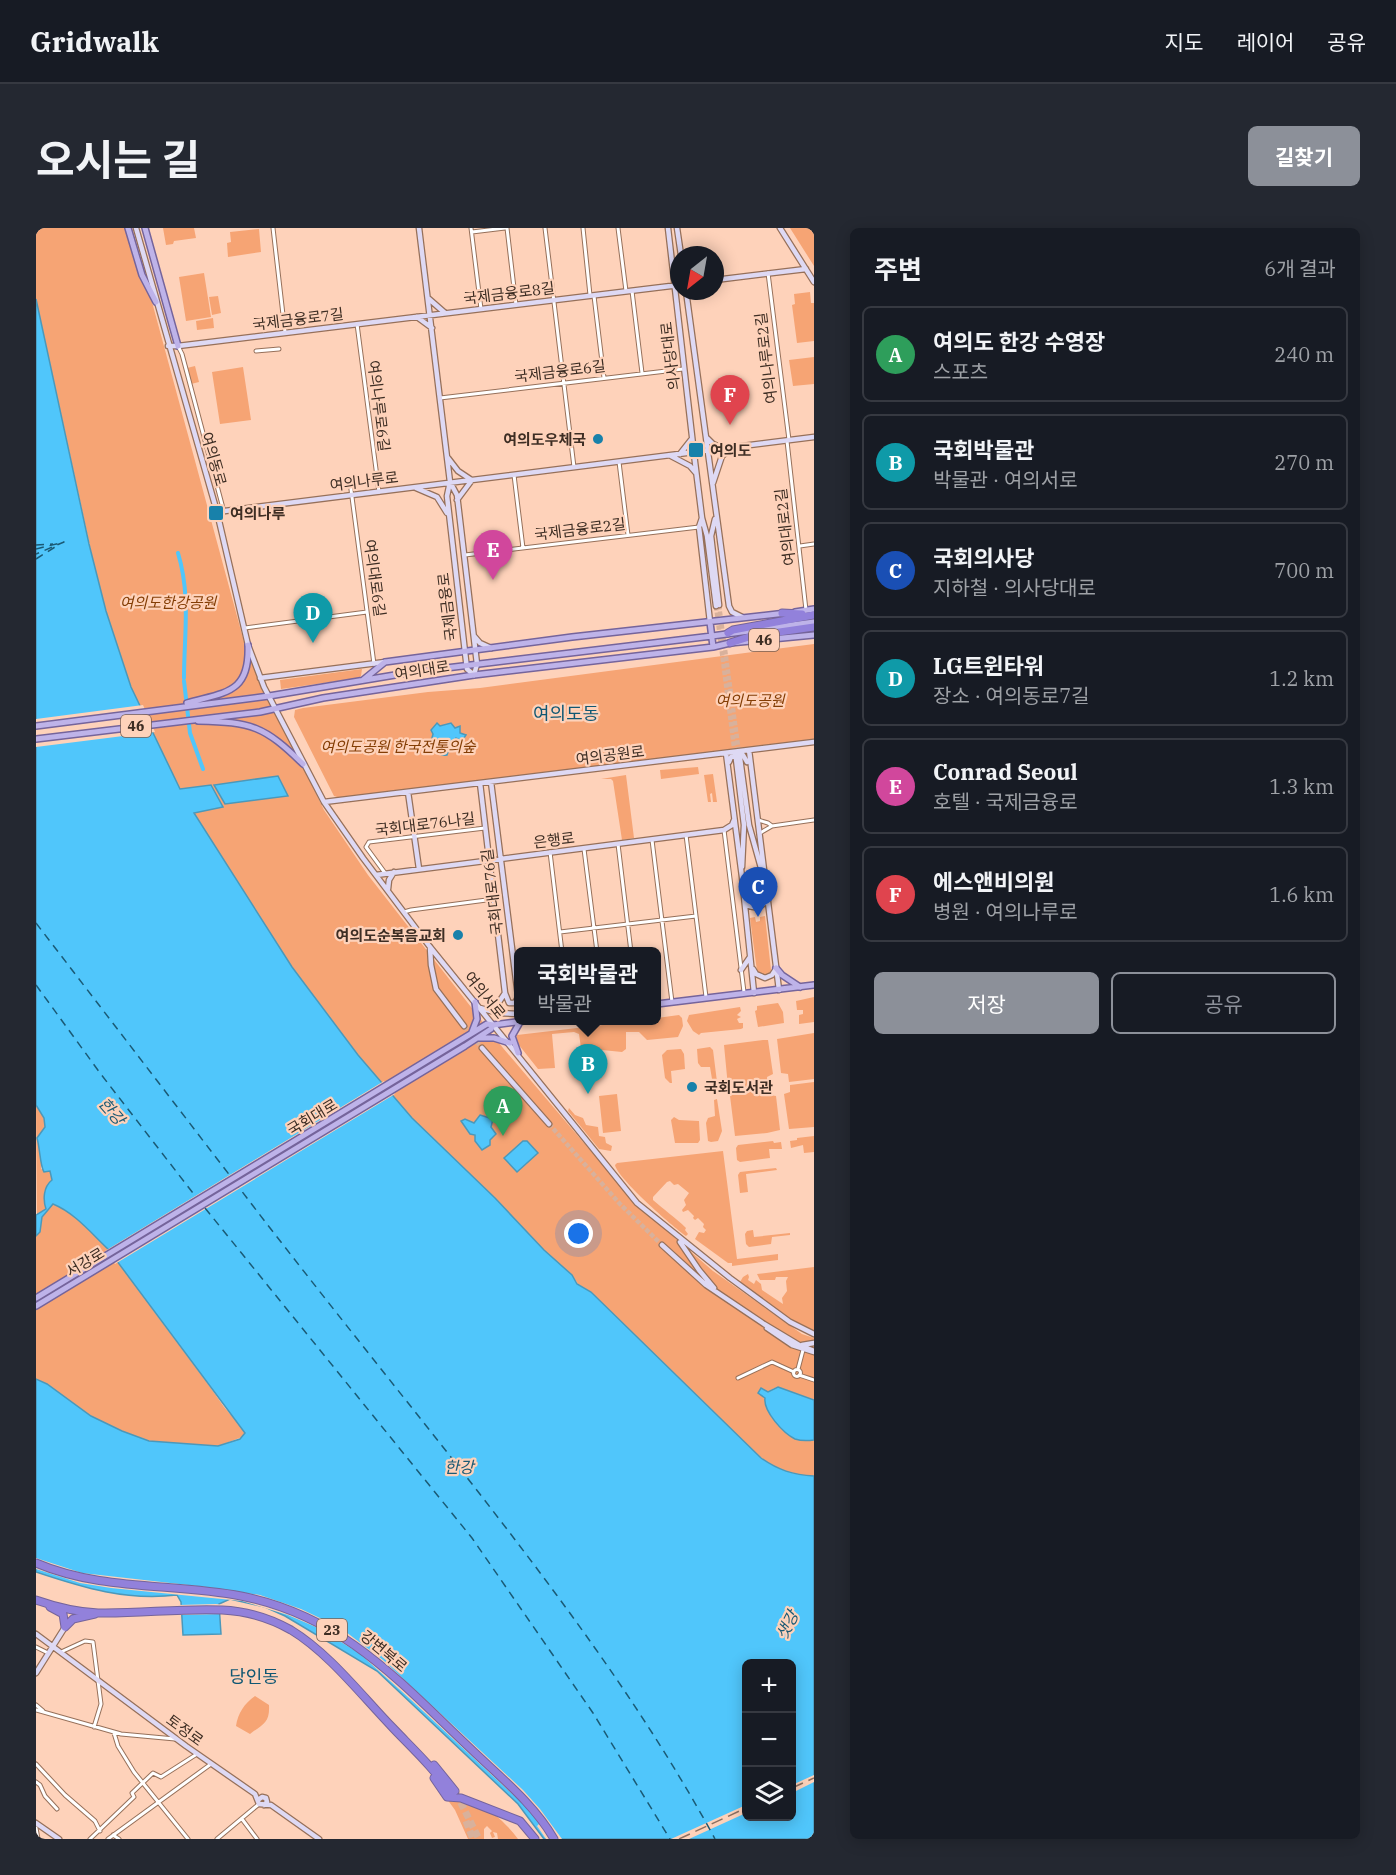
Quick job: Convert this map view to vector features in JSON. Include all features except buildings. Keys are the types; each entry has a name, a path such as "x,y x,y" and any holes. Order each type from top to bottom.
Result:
{"highway":[{"path":"782,613 814,615"},
{"path":"728,633 733,630 814,615"},
{"path":"730,643 752,636 814,627"},
{"name":"강변북로","path":"36,1563 83,1578 240,1596 284,1607 326,1626 371,1656 405,1686 513,1789 535,1812 554,1839"},
{"path":"38,1601 63,1614 65,1627"},
{"name":"23","path":"38,1601 98,1613 236,1611 282,1626 301,1637 381,1711 441,1772 452,1792"},
{"path":"65,1627 73,1619 98,1613"},
{"path":"358,1691 376,1717 423,1765 447,1797 461,1797 520,1821 535,1839"}],"main road":[{"name":"여의동로","path":"136,228 217,512 248,645 269,696"},
{"path":"145,228 178,346"},
{"name":"국제금융로","path":"419,228 450,483 458,500 476,651 477,664 474,675 467,669 447,496 450,483"},
{"name":"의사당대로","path":"668,228 671,246"},
{"path":"677,228 680,246"},
{"path":"780,228 814,282"},
{"path":"129,231 142,275 156,302"},
{"path":"724,279 806,268"},
{"name":"국제금융로8길","path":"430,315 670,286"},
{"path":"428,297 445,313"},
{"name":"의사당대로","path":"677,300 683,369 702,518 718,605 711,536 716,516"},
{"name":"의사당대로","path":"687,300 729,606 738,616 744,618"},
{"name":"국제금융로7길","path":"168,346 430,315"},
{"path":"415,316 432,328"},
{"path":"706,436 713,444 724,449"},
{"name":"여의나루로","path":"217,512 814,437"},
{"path":"680,454 692,438"},
{"path":"712,487 722,456 733,448"},
{"path":"669,456 690,466 696,473"},
{"path":"447,457 458,471 472,480 458,500"},
{"path":"413,487 437,497 449,516"},
{"name":"의사당대로","path":"702,518 699,526 713,647"},
{"name":"여의대로","path":"260,678 572,637 814,609"},
{"name":"여의대로","path":"36,726 269,696 477,664 814,622"},
{"name":"여의대로","path":"36,739 275,709 323,698 474,675 713,647 730,643 814,635"},
{"path":"474,636 480,643 491,648"},
{"name":"46","path":"170,709 221,695 230,690 245,674 249,663 248,645"},
{"name":"여의대로","path":"362,681 385,662"},
{"name":"여의서로","path":"269,696 324,802 375,874 430,947 510,1043 637,1203 677,1237 790,1322 814,1334"},
{"name":"46","path":"178,721 237,722 252,726 277,739 303,764"},
{"name":"여의공원로","path":"324,802 814,742"},
{"path":"749,750 779,990"},
{"path":"726,753 754,993"},
{"path":"729,778 729,759 738,755 747,758 753,776"},
{"path":"742,877 744,825 738,759 749,825 764,879"},
{"name":"국회대로76길","path":"491,782 514,970"},
{"name":"국회대로76길","path":"480,783 505,993 510,1003 514,1003"},
{"path":"408,792 419,869"},
{"path":"734,820 732,825 724,830 736,838"},
{"name":"은행로","path":"375,874 724,830"},
{"path":"487,839 491,841 498,837"},
{"path":"389,892 389,880 394,872"},
{"path":"492,883 496,875 503,881"},
{"path":"744,899 752,908 761,907 767,900"},
{"path":"430,947 436,989 464,1026"},
{"path":"741,970 750,957"},
{"path":"751,967 756,975 765,978 772,975 776,968"},
{"path":"776,968 800,987"},
{"path":"661,1003 814,985"},
{"path":"486,1010 500,1002 505,993"},
{"path":"470,1035 477,1019 477,1005 486,1010 514,1013"},
{"name":"국회대로","path":"463,1043 486,1024 514,1023"},
{"name":"국회대로","path":"145,1236 463,1043 476,1039 493,1025"},
{"path":"518,1025 512,1036 518,1053"},
{"path":"476,1039 494,1038 510,1043"},
{"path":"482,1048 549,1124"},
{"name":"서강로","path":"36,1298 145,1236"},
{"name":"서강로","path":"36,1306 145,1236"},
{"path":"677,1237 699,1270 716,1290"},
{"path":"662,1245 700,1280 764,1324 814,1352"},
{"path":"764,1324 775,1335 802,1352 814,1352"},
{"path":"799,1345 814,1343"},
{"path":"36,1673 65,1627"},
{"name":"토정로","path":"36,1634 264,1802"},
{"path":"264,1802 319,1839"},
{"path":"36,1822 59,1839"}],"street":[{"path":"273,228 285,332"},
{"path":"481,309 471,230 506,228 516,305"},
{"path":"545,228 574,468"},
{"path":"583,228 604,378"},
{"path":"618,228 626,291"},
{"name":"여의나루로2길","path":"768,273 788,440"},
{"path":"632,291 642,373"},
{"name":"여의나루로6길","path":"357,324 379,492"},
{"path":"178,346 224,512"},
{"path":"256,351 279,349"},
{"name":"국제금융로6길","path":"440,398 683,369"},
{"name":"여의대로2길","path":"788,440 806,610"},
{"path":"619,462 628,535"},
{"path":"514,475 523,548"},
{"name":"여의대로6길","path":"350,482 374,664"},
{"name":"국제금융로2길","path":"464,555 699,526"},
{"path":"800,546 814,544"},
{"path":"245,628 367,612"},
{"path":"758,820 768,822 773,826"},
{"path":"760,833 773,826 814,820"},
{"name":"국회대로76나길","path":"385,873 366,847 369,842 485,828"},
{"path":"724,830 744,994"},
{"path":"686,835 706,998"},
{"path":"652,840 672,1002"},
{"path":"618,844 631,947"},
{"path":"584,848 596,947"},
{"path":"550,852 562,947"},
{"path":"404,912 494,899"},
{"path":"560,932 696,916"},
{"path":"799,1371 802,1352"},
{"path":"738,1378 772,1362 794,1372 799,1371 814,1380"},
{"path":"61,1653 85,1641 93,1642 102,1704 94,1727"},
{"path":"36,1647 48,1653"},
{"path":"36,1705 45,1712"},
{"path":"36,1710 114,1733 177,1739"},
{"path":"114,1733 118,1746 143,1784 188,1839"},
{"path":"90,1839 134,1797 132,1793 153,1773 161,1777 197,1754"},
{"path":"108,1839 211,1763"},
{"path":"36,1764 65,1795 95,1821 100,1831"},
{"path":"36,1782 40,1785 45,1797 57,1809"},
{"path":"217,1839 264,1802"},
{"path":"242,1819 257,1839"},
{"path":"36,1828 38,1839"},
{"path":"113,1835 119,1839"}],"green space":[{"name":"여의도한강공원","path":"36,228 132,228 247,653 324,810 368,875 503,1048 635,1203 713,1271 802,1334 814,1338 814,1400 778,1387 769,1392 765,1400 773,1419 782,1428 792,1436 803,1440 814,1440 814,1476 786,1471 761,1458 591,1292 578,1284 572,1275 544,1250 495,1198 412,1118 358,1055 292,967 193,812 131,687 98,583 36,299"},
{"path":"163,228 194,228 196,238 174,241 173,244 166,245"},
{"path":"790,228 814,228 814,266"},
{"path":"259,229 261,252 228,257 227,243 231,242 230,232"},
{"path":"204,273 211,317 186,321 179,277"},
{"path":"810,292 811,303 814,303 814,341 797,343 792,305 795,304 794,294"},
{"path":"218,296 221,313 212,315 209,297"},
{"path":"213,318 214,328 197,330 196,321"},
{"path":"814,357 814,384 793,386 789,360"},
{"path":"195,366 199,382 191,384 187,368"},
{"path":"243,367 251,420 220,424 212,372"},
{"name":"여의도공원","path":"814,644 814,739 340,798 334,796 294,717 295,710 303,708 428,692 480,688"},
{"path":"362,669 359,678 281,689 280,680"},
{"path":"698,767 699,774 661,779 660,770"},
{"path":"713,774 717,802 713,802 712,793 710,794 711,802 708,802 704,775"},
{"path":"626,775 634,838 622,840 613,781 601,779"},
{"path":"753,873 760,876 763,900 759,906 751,906 747,902 746,877"},
{"path":"765,916 771,970 769,974 764,975 757,971 750,918 755,917 756,922 760,921 760,917"},
{"path":"814,997 814,1022 799,1024 799,1015 803,1014 803,1010 797,1010 796,1001"},
{"path":"778,1003 783,1012 784,1023 758,1027 755,1011 757,1006"},
{"path":"740,1007 741,1011 737,1015 741,1017 737,1019 739,1023 743,1023 741,1029 699,1035 693,1031 687,1021 689,1015"},
{"path":"679,1015 682,1018 683,1026 678,1037 647,1040 639,1032 626,1032 626,1049 622,1052 602,1050 603,1060 583,1062 579,1034 574,1032 552,1034 555,1068 538,1069 515,1040 517,1035 603,1025 661,1025 661,1017"},
{"path":"814,1033 814,1079 789,1082 788,1074 781,1073 777,1039"},
{"path":"768,1040 773,1074 767,1077 768,1084 731,1089 728,1087 724,1045"},
{"path":"710,1047 713,1050 717,1082 715,1085 713,1085 710,1067 701,1067 698,1063 697,1049"},
{"path":"681,1049 684,1054 685,1069 671,1071 672,1083 670,1083 665,1078 662,1055 667,1050"},
{"path":"814,1082 814,1127 789,1129 784,1094 790,1092 790,1085"},
{"path":"768,1088 769,1095 776,1096 780,1130 735,1136 730,1096 732,1092"},
{"path":"617,1094 621,1131 603,1133 599,1096"},
{"path":"717,1099 722,1131 718,1141 711,1142 708,1141 706,1123 708,1118 715,1116 714,1100"},
{"path":"36,1105 44,1118 45,1127 37,1138 41,1151 41,1169 50,1171 52,1181 45,1194 46,1209 37,1216"},
{"path":"569,1108 575,1115 583,1118 586,1125 598,1127 599,1136 605,1137 606,1143 612,1146 611,1151 599,1149 568,1111"},
{"path":"674,1117 679,1120 699,1121 700,1140 698,1143 675,1143 671,1120"},
{"path":"814,1136 814,1152 804,1153 803,1145 791,1148 790,1141"},
{"path":"773,1141 774,1143 781,1142 782,1149 769,1149 770,1158 740,1162 737,1160 738,1145"},
{"path":"723,1151 737,1259 778,1254 778,1260 732,1266 732,1263 728,1263 695,1239 699,1232 704,1233 706,1230 698,1218 695,1220 688,1210 683,1212 682,1210 686,1205 684,1200 689,1193 670,1181 653,1197 653,1200 686,1228 688,1234 686,1236 625,1181 615,1165"},
{"path":"776,1168 777,1170 746,1174 748,1192 740,1193 738,1175 740,1172"},
{"path":"53,1204 84,1224 112,1253 224,1407 244,1430 242,1437 218,1446 149,1441 91,1416 47,1384 36,1379 36,1236 40,1231 42,1217"},
{"path":"753,1230 754,1237 790,1233 790,1235 772,1237 771,1244 749,1247 746,1244 745,1234"},
{"path":"814,1267 814,1331 792,1320 740,1282 748,1274 748,1280 754,1284 756,1280 761,1284 762,1290 783,1304 782,1298 787,1291 788,1277 760,1280 757,1274"},
{"path":"255,1696 269,1705 269,1711 265,1722 250,1734 236,1726 242,1709"},
{"path":"447,1799 453,1802 471,1802 490,1811 518,1839 498,1839 497,1833 493,1832 495,1837 492,1838 490,1833 492,1831 487,1826 484,1829 484,1839 468,1839 455,1810"}],"water":[{"name":"한강","path":"36,299 89,544 106,611 131,687 180,789 211,785 223,807 194,813 292,967 358,1055 412,1118 572,1275 577,1284 591,1292 761,1458 786,1471 814,1476 814,1839 544,1839 518,1804 377,1671 285,1616 265,1607 230,1599 219,1604 221,1634 183,1635 181,1602 177,1595 123,1595 88,1588 36,1572 36,1379 47,1384 91,1416 149,1441 218,1446 240,1439 245,1433 108,1249 82,1224 53,1204 42,1217 40,1232 36,1236 36,1215 46,1209 44,1194 52,1180 50,1171 44,1172 37,1138 45,1127 44,1118 36,1105"},
{"path":"437,723 440,726 451,723 455,728 460,726 460,733 466,735 462,741 456,738 454,747 449,749 447,755 438,752 432,738 431,730"},
{"path":"278,776 288,796 225,804 214,785"},
{"path":"480,1115 493,1119 491,1127 496,1134 490,1140 490,1145 482,1150 475,1141 475,1135 470,1134 461,1121 465,1119 474,1123"},
{"path":"523,1141 527,1141 538,1153 517,1172 504,1158"},
{"path":"778,1387 814,1400 814,1440 795,1439 770,1415 765,1398 758,1393 761,1388 768,1392"}],"pier":[{"path":"143,705 155,732 36,747 36,719"},
{"path":"384,1081 395,1094 115,1264 105,1251"},
{"path":"36,1558 82,1573 260,1595 322,1619 346,1632 383,1660 523,1790 562,1839 546,1839 537,1826 540,1823 523,1804 409,1698 359,1653 318,1628 288,1615 242,1601 80,1583 36,1569"},
{"path":"216,1604 224,1605 222,1605 222,1614 179,1615 178,1605"},
{"path":"814,1775 814,1782 796,1791 796,1783"},
{"path":"742,1807 742,1815 689,1839 671,1839"}],"waterway":[{"path":"178,553 186,600 184,678"},
{"path":"184,681 190,733 203,769"}],"ferry route":[{"path":"36,549 64,542 36,554"},
{"path":"36,545 53,544"},
{"path":"36,559 55,547"},
{"path":"36,923 231,1177"},
{"path":"36,985 100,1073 196,1197"},
{"path":"234,1181 561,1601 658,1741 715,1839"},
{"path":"205,1208 472,1538 593,1713 670,1839"}],"tunnel":[{"path":"719,605 739,753"},
{"path":"716,606 735,755"},
{"path":"464,1026 482,1048"},
{"path":"549,1124 620,1204 662,1245"},
{"path":"456,1793 479,1839"},
{"path":"466,1821 473,1839"}],"railway":[{"path":"796,1786 814,1778"},
{"path":"679,1839 742,1810"}],"place":[{"name":"에스앤비의원","path":"730,425"},
{"name":"여의도우체국","path":"598,439"},
{"name":"여의도","path":"696,450"},
{"name":"여의나루","path":"216,513"},
{"name":"Conrad Seoul","path":"493,580"},
{"name":"LG트윈타워","path":"313,643"},
{"name":"국회의사당","path":"758,917"},
{"name":"여의도순복음교회","path":"458,935"},
{"name":"국회도서관","path":"692,1087"},
{"name":"국회박물관","path":"588,1094"},
{"name":"여의도 한강 수영장","path":"503,1136"}],"district":[{"name":"여의도동","path":"566,713"},
{"name":"당인동","path":"254,1676"}],"park label":[{"name":"여의도공원 한국전통의숲","path":"398,746"}],"water label":[{"name":"샛강","path":"787,1625"}]}
